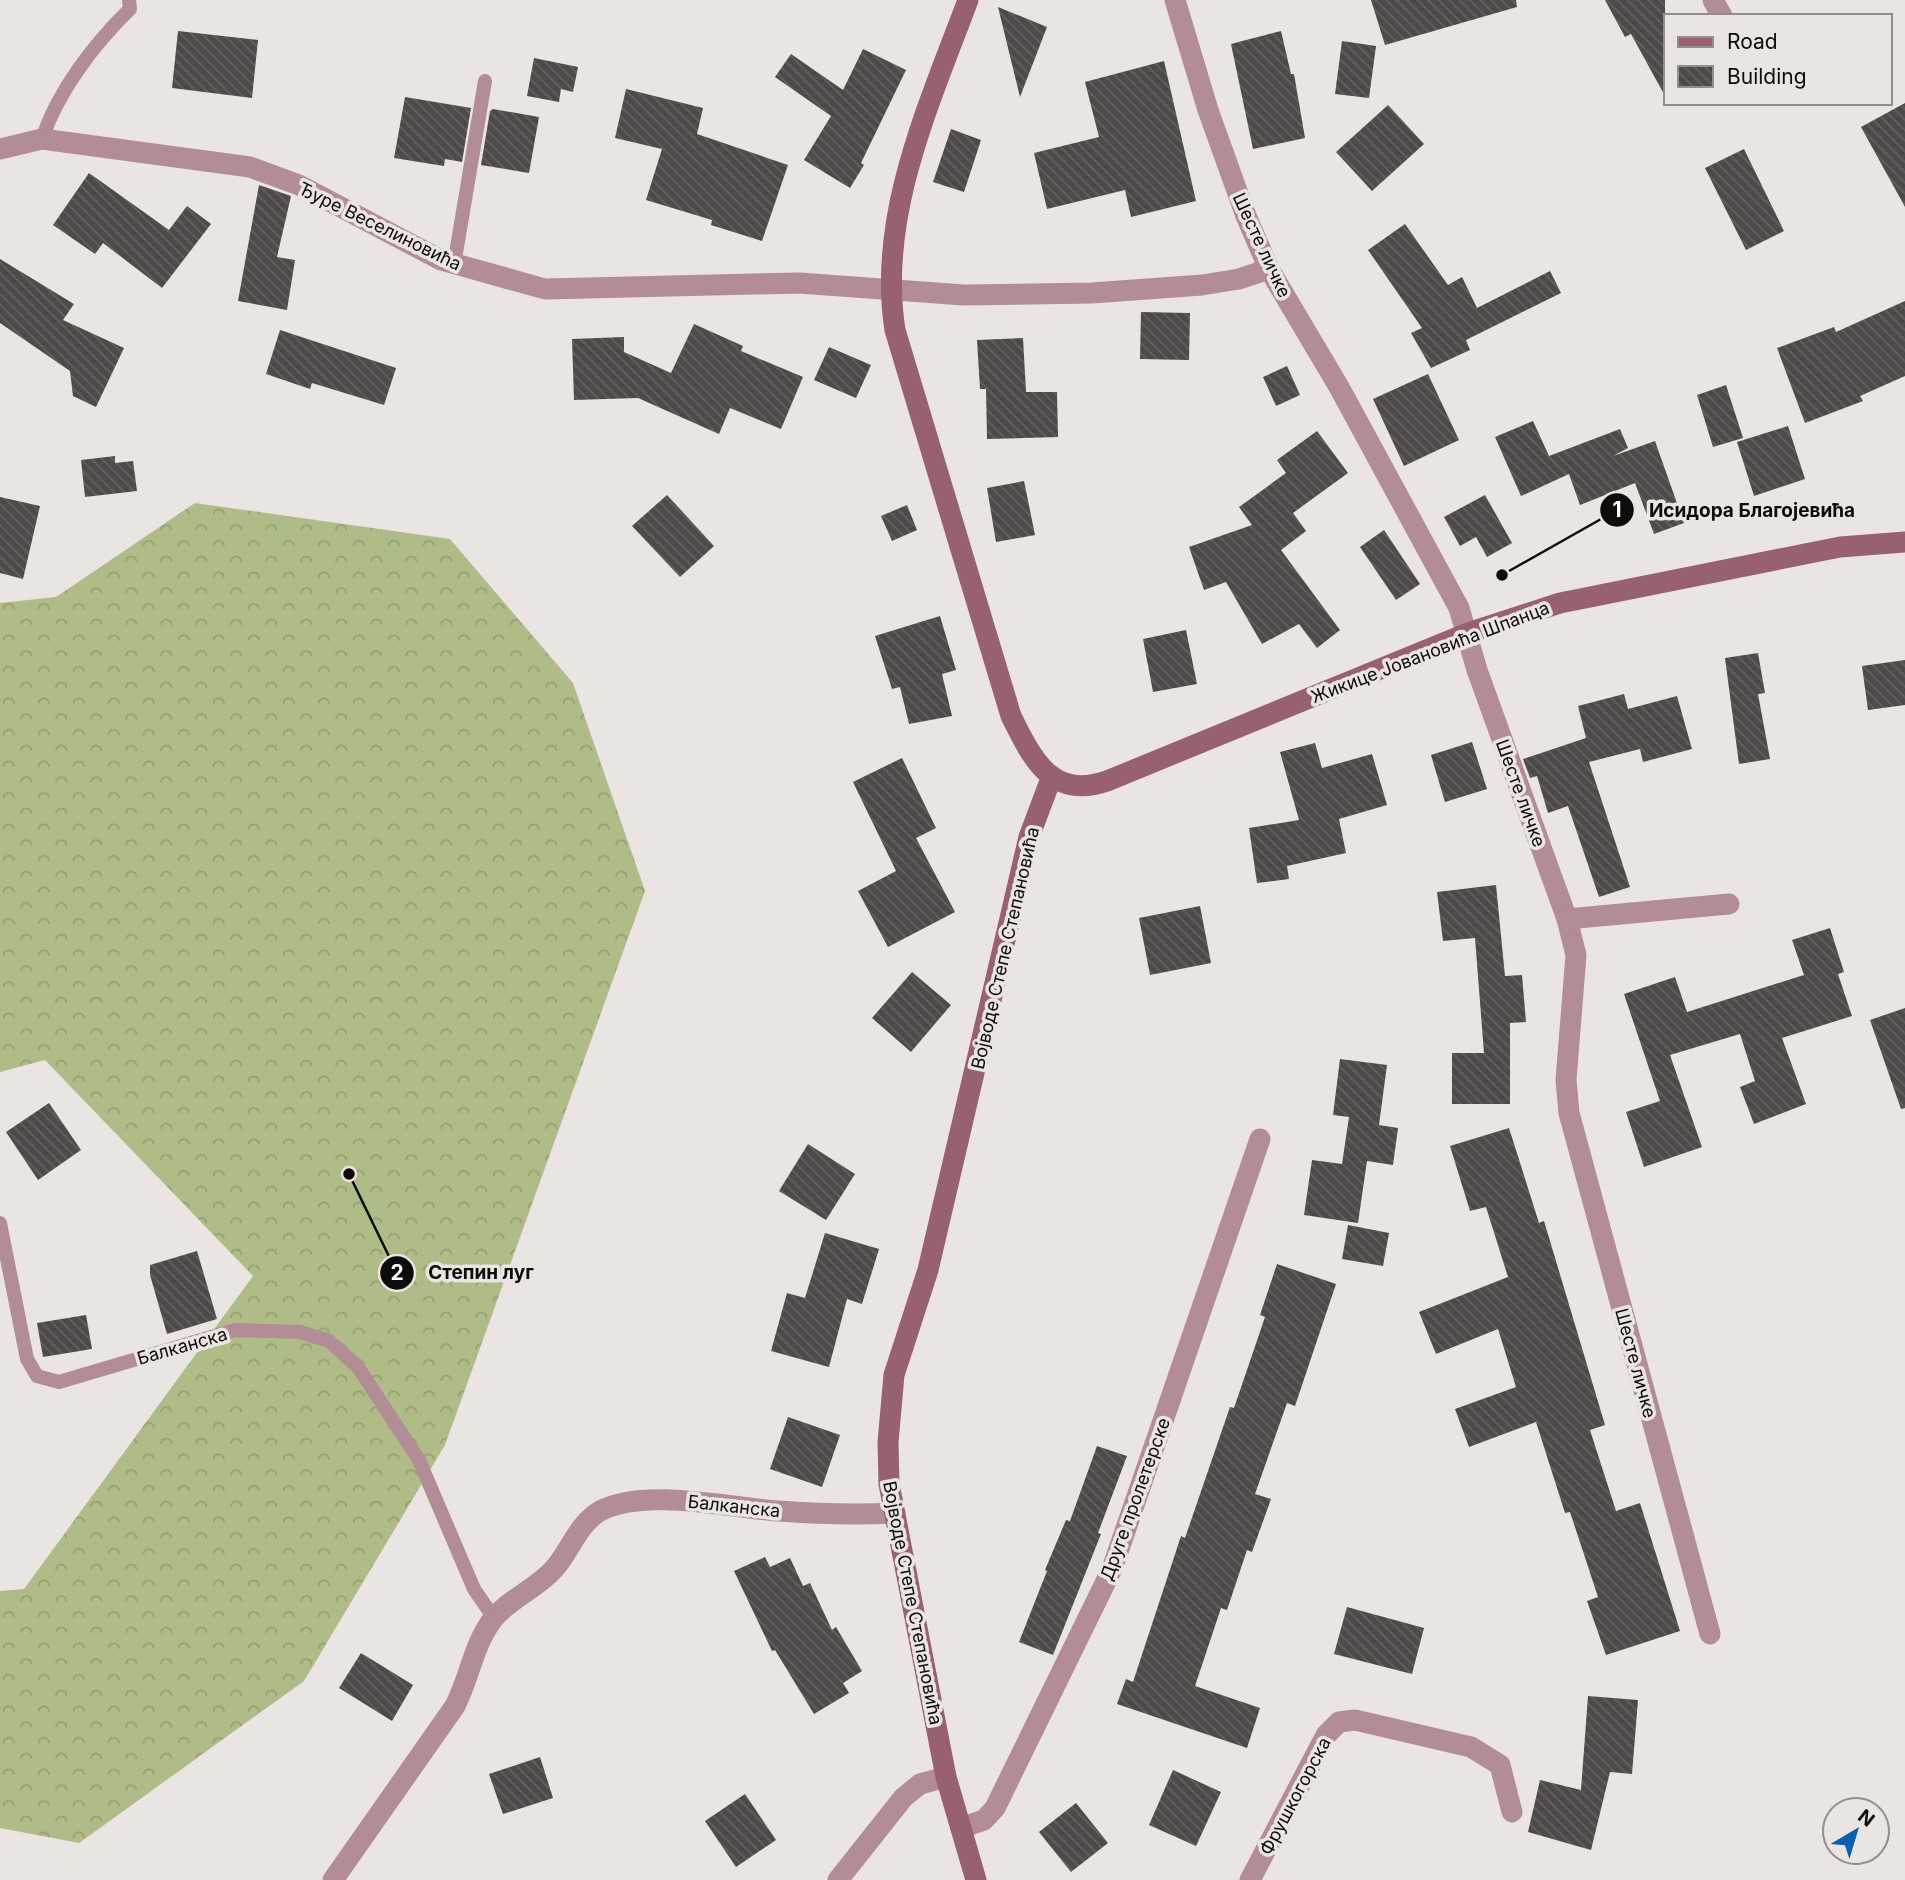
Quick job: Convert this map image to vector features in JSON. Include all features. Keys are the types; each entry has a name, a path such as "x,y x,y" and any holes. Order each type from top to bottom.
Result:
{"street":[{"path":"968,0 917,138 897,219 890,259 890,288 895,330 1011,716 1035,762 1052,776"},
{"name":"Шесте личке","path":"1175,0 1208,110 1269,269 1332,375 1451,591 1567,919 1576,955 1566,1080 1569,1113 1710,1634"},
{"name":"Ђуре Веселиновића","path":"0,149 43,139 250,167 299,185 454,265 544,289 728,283 890,288 964,295 1092,293 1202,285 1238,279 1269,269"},
{"name":"Жикице Јовановића Шпанца","path":"1052,776 1082,786 1107,781 1468,633 1560,603 1840,547 1905,542"},
{"name":"Војводе Степе Степановића","path":"976,1880 946,1777 889,1484 888,1442 894,1375 928,1270 1029,837 1052,776"},
{"path":"1567,919 1729,904"},
{"name":"Друге пролетерске","path":"961,1828 984,1820 995,1808 1112,1569 1260,1139"},
{"name":"Балканска","path":"333,1880 455,1706 464,1688 477,1644 494,1618 537,1587 557,1566 582,1527 600,1512 623,1504 686,1499 842,1516 895,1513"},
{"name":"Фрушкогорска","path":"1250,1880 1326,1735 1339,1722 1355,1720 1471,1747 1500,1765 1512,1812"},
{"path":"838,1880 903,1798 920,1784 946,1777"}],"lane":[{"path":"43,139 55,105 130,9 129,0"},
{"path":"454,265 485,81"},
{"name":"Балканска","path":"0,1223 27,1359 37,1376 59,1382 236,1330 300,1332 329,1341 358,1367 419,1460 474,1589 494,1618"}],"green space":[{"path":"195,503 450,539 573,683 645,891 445,1445 304,1681 79,1843 0,1828 0,1591 24,1589 253,1276 45,1060 0,1072 0,603 56,597"}],"building":[{"path":"1371,0 1516,0 1517,7 1385,45"},
{"path":"1605,0 1665,0 1664,94 1631,34 1625,37"},
{"path":"998,7 1047,27 1020,97"},
{"path":"178,31 258,40 252,98 172,88"},
{"path":"1281,31 1291,74 1294,74 1305,138 1253,149 1231,44"},
{"path":"1342,41 1376,46 1369,98 1335,94"},
{"path":"863,49 906,70 861,163 864,165 850,188 804,160 831,116 775,77 791,54 843,90"},
{"path":"534,58 578,67 573,92 561,89 559,102 527,96"},
{"path":"1164,61 1196,201 1131,217 1125,190 1047,209 1034,153 1099,137 1085,82"},
{"path":"626,89 703,108 697,134 788,165 762,241 711,225 712,220 646,200 662,149 615,138"},
{"path":"405,97 471,108 462,162 445,159 444,166 394,158"},
{"path":"1905,103 1905,207 1861,127"},
{"path":"1388,105 1424,144 1372,191 1336,152"},
{"path":"493,109 539,117 529,173 481,165 490,111"},
{"path":"951,129 981,140 964,192 933,182"},
{"path":"1744,149 1784,231 1746,250 1705,168"},
{"path":"89,173 169,230 187,206 211,224 162,288 103,243 95,254 53,225"},
{"path":"259,185 291,196 277,257 295,260 287,310 238,301"},
{"path":"1405,224 1448,285 1462,277 1477,308 1550,271 1561,293 1466,340 1470,350 1431,368 1411,333 1422,328 1368,250"},
{"path":"0,259 74,304 63,320 124,348 96,407 73,396 70,371 0,323"},
{"path":"1905,301 1905,376 1860,396 1863,401 1805,423 1777,348 1834,327 1836,332"},
{"path":"1141,312 1190,313 1189,360 1140,359"},
{"path":"694,324 743,346 741,351 803,377 781,429 730,408 719,434 638,398 574,400 572,339 624,337 624,352 671,373"},
{"path":"280,330 396,368 384,405 312,383 310,389 266,374"},
{"path":"1023,338 1026,392 1057,392 1058,437 987,439 986,389 980,389 977,340"},
{"path":"829,347 871,365 856,398 814,380"},
{"path":"1287,366 1300,395 1276,406 1263,377"},
{"path":"1428,374 1459,440 1404,466 1373,399"},
{"path":"1726,385 1743,438 1713,447 1697,395"},
{"path":"1533,421 1549,456 1620,429 1628,448 1613,456 1655,441 1684,523 1654,534 1635,483 1580,505 1569,474 1521,496 1495,437"},
{"path":"1788,426 1805,479 1754,496 1737,442"},
{"path":"1317,431 1348,473 1293,513 1306,531 1281,550 1340,630 1317,648 1299,624 1262,644 1226,582 1204,590 1189,547 1252,525 1239,507 1286,473 1277,460"},
{"path":"115,456 115,463 133,461 137,491 85,497 81,460"},
{"path":"1024,481 1035,535 996,542 987,488"},
{"path":"667,495 714,546 680,577 632,526"},
{"path":"1485,495 1512,543 1487,557 1476,537 1460,546 1444,517"},
{"path":"0,497 40,506 23,579 0,573"},
{"path":"907,505 917,530 892,541 881,516"},
{"path":"1384,530 1420,584 1396,600 1360,547"},
{"path":"940,616 956,670 942,674 952,716 909,724 900,687 892,689 875,636"},
{"path":"1186,630 1197,684 1153,692 1143,639"},
{"path":"1758,653 1765,693 1758,694 1770,759 1739,764 1725,658"},
{"path":"1905,660 1905,705 1868,710 1862,666"},
{"path":"1624,694 1628,709 1677,696 1692,749 1643,762 1640,749 1589,762 1630,887 1599,897 1568,806 1548,813 1537,776 1530,778 1523,759 1586,738 1578,706"},
{"path":"1472,742 1487,789 1445,802 1431,755"},
{"path":"1315,743 1322,768 1372,754 1387,805 1339,819 1346,853 1287,866 1289,879 1257,883 1249,828 1299,820 1280,752"},
{"path":"902,758 936,828 916,838 955,912 888,947 858,891 896,871 853,782"},
{"path":"1496,885 1505,976 1522,975 1526,1022 1510,1023 1510,1104 1452,1104 1452,1053 1484,1053 1475,938 1443,941 1437,892"},
{"path":"1200,906 1211,963 1150,975 1139,918"},
{"path":"1830,928 1844,972 1838,974 1852,1016 1782,1038 1806,1104 1754,1124 1740,1087 1755,1081 1740,1034 1670,1055 1702,1147 1644,1167 1626,1112 1660,1101 1624,994 1675,977 1687,1012 1804,975 1792,940"},
{"path":"912,972 951,1005 911,1052 872,1018"},
{"path":"1905,1008 1905,1108 1901,1109 1870,1020"},
{"path":"1340,1059 1387,1065 1379,1125 1398,1128 1393,1165 1367,1161 1358,1223 1304,1215 1312,1160 1342,1164 1349,1117 1333,1115"},
{"path":"49,1103 81,1150 38,1180 6,1132"},
{"path":"1509,1128 1539,1223 1544,1221 1605,1425 1590,1430 1616,1511 1640,1503 1680,1631 1606,1655 1587,1601 1598,1597 1570,1512 1565,1513 1536,1422 1469,1447 1455,1409 1516,1387 1498,1329 1436,1354 1419,1312 1508,1277 1486,1207 1470,1211 1450,1146"},
{"path":"808,1144 855,1174 826,1220 779,1191"},
{"path":"1348,1225 1389,1233 1383,1266 1342,1259"},
{"path":"825,1233 879,1249 862,1304 847,1299 829,1367 771,1351 787,1293 805,1298"},
{"path":"197,1251 217,1319 167,1334 150,1275 150,1265"},
{"path":"1277,1264 1336,1284 1295,1406 1287,1403 1255,1494 1271,1499 1252,1552 1247,1550 1227,1610 1221,1608 1195,1686 1260,1708 1247,1748 1117,1704 1126,1679 1133,1682 1181,1536 1185,1538 1230,1407 1234,1408 1265,1317 1260,1315"},
{"path":"86,1315 92,1349 43,1357 37,1323"},
{"path":"788,1417 840,1435 822,1487 770,1469"},
{"path":"1097,1446 1127,1456 1098,1533 1101,1534 1053,1655 1019,1642 1066,1520 1070,1521"},
{"path":"765,1557 770,1567 790,1558 803,1586 810,1583 832,1630 836,1627 862,1671 843,1683 849,1693 814,1714 775,1650 772,1651 734,1571"},
{"path":"1347,1607 1424,1628 1412,1674 1334,1654"},
{"path":"361,1653 413,1685 392,1721 339,1688"},
{"path":"1588,1696 1638,1700 1632,1774 1610,1772 1591,1850 1528,1832 1540,1780 1581,1790"},
{"path":"540,1757 553,1798 503,1814 489,1774"},
{"path":"1173,1770 1221,1792 1196,1846 1149,1825"},
{"path":"745,1794 776,1840 736,1867 705,1821"},
{"path":"1076,1803 1108,1843 1071,1872 1039,1832"}],"place":[{"name":"Исидора Благојевића","path":"1502,575"},
{"name":"Степин луг","path":"349,1174"}]}
